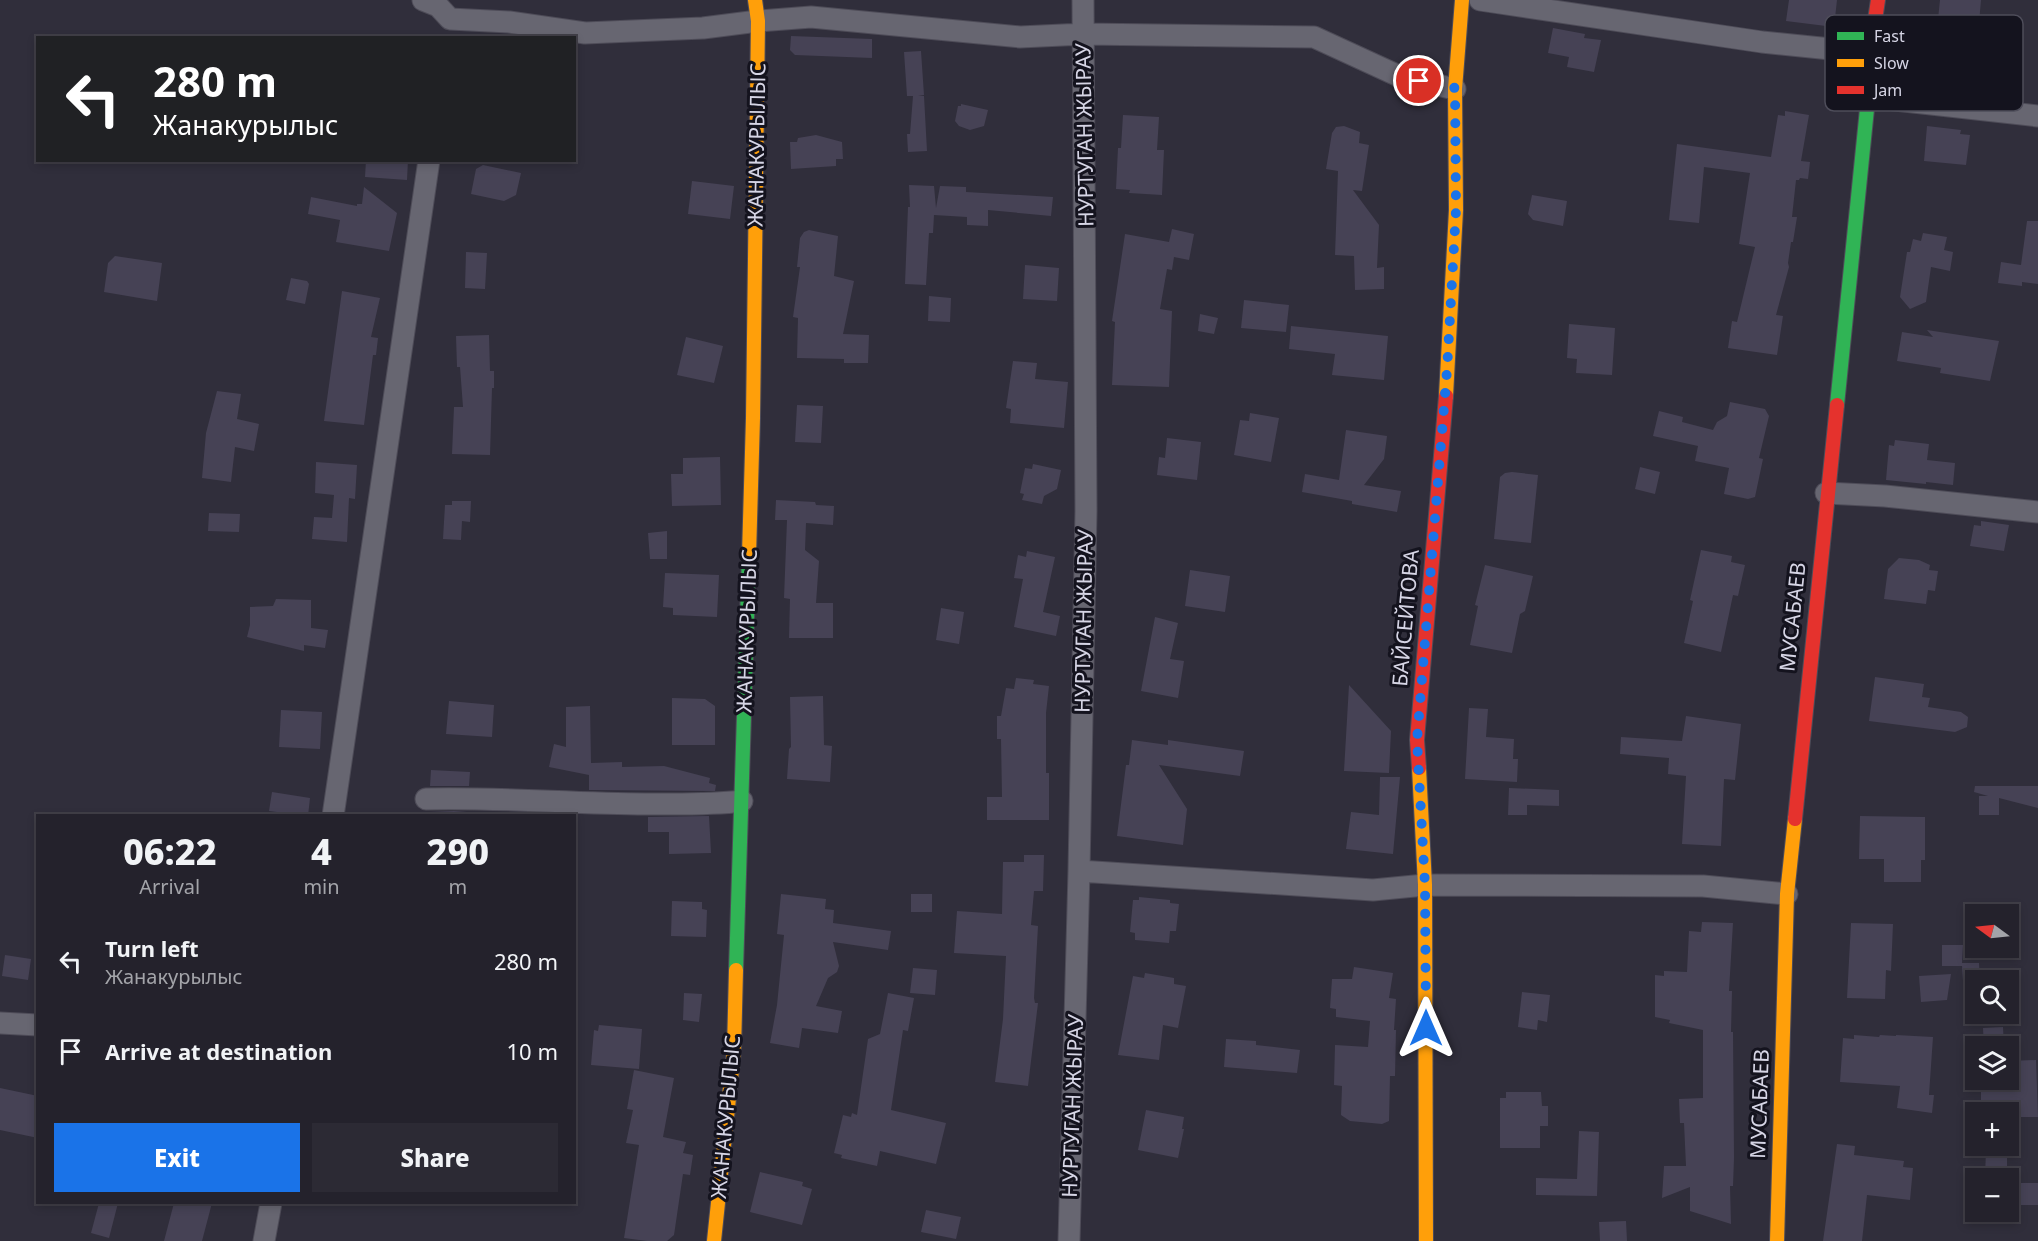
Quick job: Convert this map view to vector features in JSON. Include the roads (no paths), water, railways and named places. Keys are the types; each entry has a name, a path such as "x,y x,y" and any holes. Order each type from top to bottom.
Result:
{"street":[{"path":"423,0 438,6 450,19 509,22 585,33 703,28 757,10 1020,37 1084,34 1314,38 1401,77 1455,88"},
{"name":"НУРТУГАН ЖЫРАУ","path":"1069,1241 1086,510 1083,0"},
{"name":"БАЙСЕЙТОВА","path":"1426,1241 1425,885 1417,740 1447,370 1456,210 1455,88 1462,0"},
{"path":"1480,0 1762,42 1825,48"},
{"name":"МУСАБАЕВ","path":"1876,15 1878,0"},
{"name":"ЖАНАКУРЫЛЫС","path":"714,1241 734,1050 753,418 757,10"},
{"name":"МУСАБАЕВ","path":"1777,1241 1787,894 1867,111"},
{"path":"1993,111 2038,116"},
{"path":"333,814 429,162"},
{"path":"1826,493 1885,496 2038,512"},
{"path":"426,799 483,798 597,804 715,805 742,801"},
{"path":"1079,872 1373,890 1425,885 1702,886 1787,894"},
{"path":"0,1023 36,1025"},
{"path":"264,1241 271,1204"}]}
